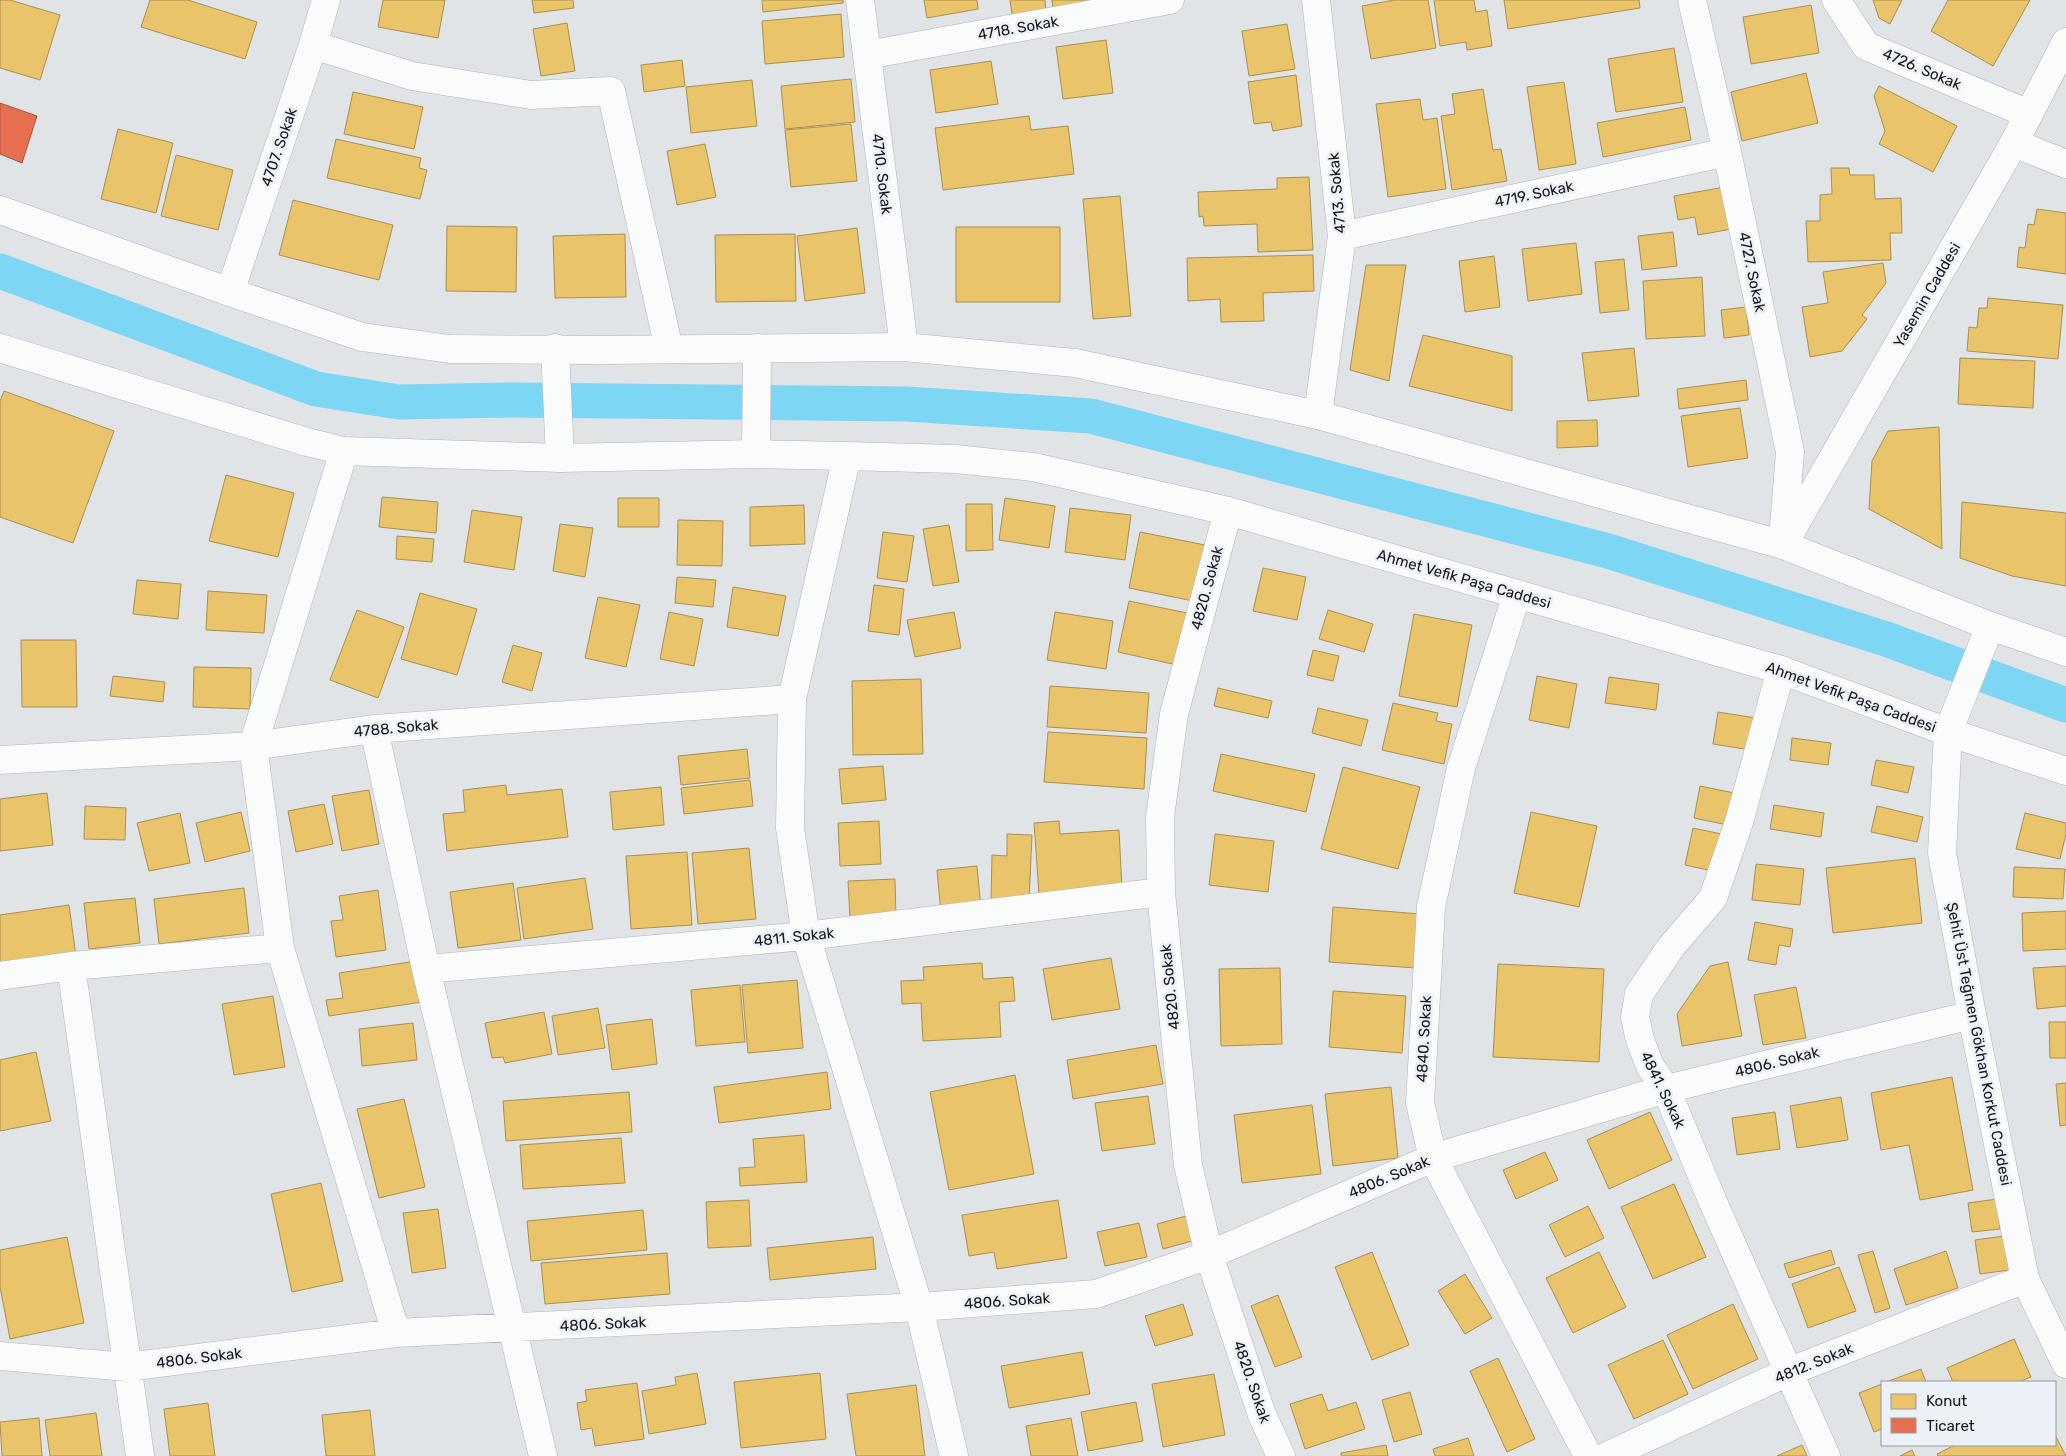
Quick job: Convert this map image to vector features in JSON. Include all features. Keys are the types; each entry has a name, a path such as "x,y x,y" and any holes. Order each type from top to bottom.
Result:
{"street":[{"name":"4707. Sokak","path":"230,292 313,45 326,0"},
{"name":"4710. Sokak","path":"860,0 904,348"},
{"name":"4718. Sokak","path":"867,55 1170,0"},
{"name":"4713. Sokak","path":"1316,0 1342,236 1318,414"},
{"name":"4727. Sokak","path":"1692,0 1727,152 1790,452 1783,545"},
{"name":"4726. Sokak","path":"1836,0 1866,46 2029,114"},
{"name":"Yasemin Caddesi","path":"1783,545 2014,144 2066,42"},
{"path":"313,45 412,76 531,95 612,91 669,349"},
{"path":"2014,144 2066,164"},
{"name":"4719. Sokak","path":"1342,236 1727,152"},
{"path":"0,210 362,338 450,349 904,348 1075,363 1318,414 1783,545 1987,634 2066,652"},
{"name":"Ahmet Vefik Paşa Caddesi","path":"0,348 307,442 344,450 560,458 756,454 847,456 955,460 1033,467 1228,511 1781,670 1951,724 2066,771"},
{"path":"555,348 560,458"},
{"path":"756,454 757,348"},
{"path":"344,450 253,746 280,948 396,1333"},
{"path":"847,456 792,700 790,828 806,936 919,1307 954,1456"},
{"name":"4820. Sokak","path":"1228,511 1174,714 1160,817 1160,892 1188,1165 1209,1255 1262,1415 1281,1456"},
{"name":"4840. Sokak","path":"1517,594 1461,768 1431,907 1420,1103 1433,1158 1588,1456"},
{"name":"Şehit Üst Teğmen Gökhan Korkut Caddesi","path":"1987,634 1951,724 1942,852 1972,1015 2026,1279 2066,1364"},
{"name":"4841. Sokak","path":"1781,670 1739,822 1713,898 1671,947 1639,994 1636,1018 1640,1040 1650,1066 1666,1088 1713,1202 1826,1456"},
{"name":"4788. Sokak","path":"0,760 253,746 374,729 792,700"},
{"path":"374,729 426,969 543,1456"},
{"name":"4811. Sokak","path":"426,969 806,936 1160,892"},
{"path":"0,976 71,966 280,948"},
{"path":"71,966 140,1456"},
{"name":"4806. Sokak","path":"0,1356 127,1366 396,1333 919,1307 1096,1294 1209,1255 1433,1158 1666,1088 1972,1015"},
{"name":"4812. Sokak","path":"1608,1456 1788,1372 2026,1279"}],"building: Konut":[{"path":"0,0 10,0 60,15 40,80 0,68"},
{"path":"150,0 188,0 257,22 245,59 141,27"},
{"path":"383,0 445,0 438,38 378,27"},
{"path":"532,0 573,0 574,8 534,13"},
{"path":"762,0 843,0 843,3 763,12"},
{"path":"924,0 977,0 978,9 927,18"},
{"path":"1010,0 1045,0 1046,11 1012,15"},
{"path":"1052,0 1090,0 1090,2 1053,8"},
{"path":"1394,0 1428,0 1436,48 1371,59 1362,6"},
{"path":"1434,0 1474,0 1476,12 1487,10 1492,46 1467,50 1466,42 1440,46"},
{"path":"1504,0 1639,0 1640,8 1508,29"},
{"path":"1873,0 1902,0 1890,24 1879,18"},
{"path":"1948,0 2030,0 1993,66 1931,31"},
{"path":"1811,5 1819,53 1751,64 1743,17"},
{"path":"841,14 844,57 765,64 762,21"},
{"path":"567,23 575,71 541,76 533,29"},
{"path":"1287,24 1295,69 1249,76 1242,31"},
{"path":"1106,40 1113,93 1063,99 1056,47"},
{"path":"1674,48 1683,102 1616,112 1608,59"},
{"path":"682,60 685,86 644,92 641,65"},
{"path":"991,61 998,104 936,113 930,70"},
{"path":"1806,73 1818,123 1742,141 1731,92"},
{"path":"1296,75 1302,126 1273,131 1271,122 1254,124 1248,82"},
{"path":"851,79 855,122 785,129 781,86"},
{"path":"752,80 757,126 691,133 686,87"},
{"path":"1564,82 1576,164 1539,170 1527,87"},
{"path":"1879,86 1957,126 1933,172 1879,144 1885,131 1874,96"},
{"path":"1483,89 1493,150 1501,149 1507,181 1452,190 1441,116 1455,114 1452,94"},
{"path":"353,92 423,107 414,149 344,134"},
{"path":"1420,99 1423,120 1437,118 1446,189 1388,197 1376,104"},
{"path":"1685,107 1691,140 1603,157 1597,123"},
{"path":"1029,116 1031,130 1068,126 1074,174 943,190 935,128"},
{"path":"851,124 857,181 791,187 785,130"},
{"path":"118,129 173,143 156,213 101,199"},
{"path":"336,139 421,158 419,168 427,170 420,199 327,178"},
{"path":"705,144 716,197 677,205 667,151"},
{"path":"176,155 233,170 218,230 161,216"},
{"path":"1831,168 1849,168 1850,175 1874,175 1875,199 1901,198 1902,233 1890,233 1891,260 1808,262 1806,221 1820,221 1820,195 1832,194"},
{"path":"1309,177 1313,250 1258,252 1257,224 1204,226 1203,216 1199,217 1198,192 1277,189 1277,178"},
{"path":"1725,187 1732,229 1698,235 1695,217 1678,220 1674,196"},
{"path":"1120,196 1131,316 1093,319 1083,199"},
{"path":"293,200 393,225 379,280 279,255"},
{"path":"2037,209 2066,213 2066,274 2017,267 2019,247 2025,248 2028,224 2034,225"},
{"path":"447,226 517,227 516,292 446,291"},
{"path":"956,227 1060,227 1060,302 956,302"},
{"path":"857,228 865,293 805,301 797,236"},
{"path":"1673,232 1677,266 1642,270 1638,236"},
{"path":"625,234 626,297 555,298 553,236"},
{"path":"795,234 796,301 716,302 715,235"},
{"path":"1576,243 1582,294 1528,301 1522,249"},
{"path":"1313,255 1314,291 1263,293 1264,321 1221,322 1220,299 1188,301 1187,258"},
{"path":"1494,256 1500,307 1465,312 1459,261"},
{"path":"1624,259 1629,310 1600,313 1595,262"},
{"path":"1883,263 1886,283 1862,315 1867,319 1842,351 1810,357 1802,307 1828,303 1823,272"},
{"path":"1366,265 1406,265 1389,381 1350,370"},
{"path":"1702,277 1705,336 1646,339 1643,281"},
{"path":"1988,298 2063,305 2058,359 1967,351 1969,327 1977,328 1979,308 1987,308"},
{"path":"1746,307 1749,335 1724,338 1721,310"},
{"path":"1423,335 1512,356 1512,411 1409,386"},
{"path":"1634,348 1639,396 1588,401 1582,353"},
{"path":"1960,358 2035,361 2033,408 1958,404"},
{"path":"1746,380 1748,400 1679,409 1677,389"},
{"path":"4,391 114,431 73,543 0,517 0,401"},
{"path":"1740,408 1748,458 1688,467 1681,416"},
{"path":"1597,420 1598,446 1557,448 1557,421"},
{"path":"1939,427 1942,549 1869,509 1872,461 1888,431"},
{"path":"226,475 294,493 278,557 209,541"},
{"path":"382,497 438,502 436,533 379,527"},
{"path":"618,498 659,498 659,527 618,527"},
{"path":"1005,498 1055,506 1049,548 999,540"},
{"path":"1962,502 2066,513 2066,586 2012,576 1960,558"},
{"path":"966,504 992,504 993,550 966,551"},
{"path":"804,505 805,544 750,546 750,507"},
{"path":"1070,508 1131,515 1125,560 1065,552"},
{"path":"472,510 522,517 514,570 464,562"},
{"path":"678,520 723,521 722,566 677,565"},
{"path":"560,524 593,528 585,577 553,571"},
{"path":"949,525 959,582 933,586 923,529"},
{"path":"883,532 914,536 907,582 877,578"},
{"path":"1140,532 1215,547 1203,603 1129,588"},
{"path":"397,536 434,539 432,562 396,559"},
{"path":"1263,568 1306,577 1297,620 1253,611"},
{"path":"677,577 716,580 713,607 675,603"},
{"path":"137,580 181,584 178,619 133,614"},
{"path":"874,585 904,589 899,635 868,631"},
{"path":"733,587 786,596 778,636 727,627"},
{"path":"208,591 267,595 264,633 206,630"},
{"path":"420,593 477,609 457,675 401,659"},
{"path":"598,597 640,605 626,667 585,658"},
{"path":"1129,601 1197,615 1186,667 1118,652"},
{"path":"357,610 404,627 378,698 330,680"},
{"path":"1328,610 1373,624 1364,652 1319,639"},
{"path":"669,612 703,619 694,666 660,659"},
{"path":"954,612 961,648 915,657 907,620"},
{"path":"1055,612 1113,621 1106,669 1047,660"},
{"path":"1414,614 1472,625 1457,707 1399,696"},
{"path":"21,640 76,640 77,707 22,707"},
{"path":"513,645 542,653 532,691 502,682"},
{"path":"1313,650 1339,656 1333,681 1307,675"},
{"path":"194,667 251,668 250,709 193,707"},
{"path":"113,676 165,682 163,702 110,696"},
{"path":"1537,676 1577,684 1569,728 1529,720"},
{"path":"1609,677 1659,684 1656,710 1605,703"},
{"path":"921,679 923,754 853,755 852,681"},
{"path":"1050,686 1149,693 1146,733 1047,727"},
{"path":"1218,688 1272,701 1268,718 1214,706"},
{"path":"1393,703 1438,713 1436,721 1452,724 1444,764 1382,750"},
{"path":"1318,708 1368,720 1361,746 1312,733"},
{"path":"1718,712 1762,719 1757,751 1713,744"},
{"path":"1048,732 1147,738 1144,789 1044,782"},
{"path":"1792,738 1831,743 1828,765 1790,760"},
{"path":"747,749 750,778 681,785 678,756"},
{"path":"1221,754 1315,774 1306,812 1213,791"},
{"path":"1876,760 1914,767 1908,793 1871,785"},
{"path":"883,766 886,800 842,804 839,769"},
{"path":"1343,767 1420,787 1398,869 1321,849"},
{"path":"750,780 753,806 684,814 681,788"},
{"path":"506,785 507,795 562,789 568,837 447,851 443,814 465,812 463,790"},
{"path":"1700,786 1744,795 1737,827 1694,818"},
{"path":"661,787 664,825 613,830 610,792"},
{"path":"369,790 379,844 342,851 332,796"},
{"path":"47,793 53,845 0,851 0,799"},
{"path":"324,804 333,844 296,852 288,811"},
{"path":"1774,805 1824,813 1821,837 1770,829"},
{"path":"85,806 126,808 125,840 84,839"},
{"path":"1877,806 1923,817 1917,842 1871,832"},
{"path":"241,812 250,851 205,862 196,823"},
{"path":"1531,812 1597,826 1579,907 1514,893"},
{"path":"180,813 190,863 149,871 137,823"},
{"path":"2025,813 2066,823 2066,834 2060,859 2016,849"},
{"path":"879,821 881,864 840,866 838,823"},
{"path":"1059,821 1060,834 1119,830 1122,889 1039,894 1034,823"},
{"path":"1693,828 1731,836 1722,873 1685,865"},
{"path":"1007,834 1032,835 1029,901 991,900 992,855 1007,856"},
{"path":"1215,834 1274,841 1268,892 1209,885"},
{"path":"749,848 756,919 698,924 692,853"},
{"path":"687,852 692,925 631,929 626,856"},
{"path":"1915,858 1922,923 1833,933 1826,868"},
{"path":"1756,864 1804,869 1800,905 1752,900"},
{"path":"977,866 981,909 941,913 937,870"},
{"path":"2014,867 2065,869 2063,899 2013,897"},
{"path":"585,878 593,929 524,939 517,888"},
{"path":"895,879 896,917 850,919 848,881"},
{"path":"513,883 521,940 458,948 450,892"},
{"path":"244,888 249,933 159,944 154,899"},
{"path":"378,890 386,950 336,957 331,921 343,920 339,896"},
{"path":"135,898 140,943 89,949 84,903"},
{"path":"69,905 76,956 0,967 0,915"},
{"path":"1333,907 1421,914 1416,968 1329,962"},
{"path":"2066,911 2066,949 2023,951 2022,913"},
{"path":"1755,922 1793,929 1790,947 1779,945 1776,965 1748,960"},
{"path":"1111,958 1120,1009 1052,1020 1043,969"},
{"path":"416,961 422,1002 329,1016 326,1000 343,998 339,973"},
{"path":"1728,962 1742,1036 1682,1046 1677,1014 1710,966"},
{"path":"982,963 983,979 1013,977 1015,1001 999,1002 1001,1037 923,1041 921,1003 902,1004 901,981 924,980 923,967"},
{"path":"1498,964 1604,969 1599,1062 1493,1057"},
{"path":"2066,966 2066,1006 2037,1009 2033,968"},
{"path":"1280,968 1282,1044 1221,1046 1219,969"},
{"path":"797,980 803,1048 748,1053 742,985"},
{"path":"740,985 745,1042 696,1046 691,990"},
{"path":"1796,987 1806,1038 1763,1045 1754,995"},
{"path":"1333,991 1406,996 1402,1053 1329,1047"},
{"path":"273,996 285,1067 234,1075 222,1004"},
{"path":"598,1008 605,1048 558,1055 552,1016"},
{"path":"544,1012 552,1054 505,1063 503,1057 492,1058 485,1023"},
{"path":"652,1019 657,1064 612,1070 606,1025"},
{"path":"2049,1022 2066,1022 2066,1058 2050,1058"},
{"path":"413,1023 417,1060 362,1066 359,1029"},
{"path":"1156,1045 1163,1084 1073,1099 1067,1060"},
{"path":"36,1052 51,1121 0,1131 0,1060"},
{"path":"827,1072 831,1109 719,1123 714,1087"},
{"path":"1015,1075 1034,1174 949,1190 930,1092"},
{"path":"1952,1077 1973,1190 1920,1200 1909,1145 1881,1150 1871,1093"},
{"path":"2066,1083 2066,1125 2060,1126 2056,1084"},
{"path":"1391,1087 1398,1158 1333,1166 1325,1094"},
{"path":"629,1092 632,1132 506,1141 503,1101"},
{"path":"1148,1096 1155,1144 1102,1151 1095,1103"},
{"path":"1841,1097 1848,1140 1797,1148 1790,1106"},
{"path":"404,1099 425,1187 379,1198 357,1109"},
{"path":"1312,1105 1321,1174 1242,1183 1234,1115"},
{"path":"1650,1112 1672,1160 1609,1189 1587,1140"},
{"path":"1775,1112 1780,1149 1737,1155 1732,1118"},
{"path":"804,1135 807,1182 740,1186 739,1168 755,1167 753,1139"},
{"path":"621,1138 625,1183 523,1189 520,1145"},
{"path":"1545,1152 1558,1180 1516,1199 1503,1170"},
{"path":"321,1183 343,1281 292,1292 271,1194"},
{"path":"1674,1184 1706,1257 1653,1279 1621,1207"},
{"path":"1997,1199 2000,1229 1972,1232 1968,1203"},
{"path":"749,1200 751,1246 708,1248 706,1202"},
{"path":"1058,1200 1067,1258 997,1269 994,1252 969,1256 962,1215"},
{"path":"1588,1206 1604,1238 1565,1257 1549,1225"},
{"path":"438,1209 446,1268 412,1273 403,1213"},
{"path":"643,1210 647,1250 531,1261 527,1221"},
{"path":"1186,1216 1192,1241 1163,1249 1157,1224"},
{"path":"1139,1223 1147,1257 1105,1266 1097,1232"},
{"path":"2004,1236 2009,1270 1980,1274 1975,1240"},
{"path":"67,1237 84,1323 10,1339 0,1287 0,1250"},
{"path":"873,1237 876,1269 770,1280 767,1248"},
{"path":"1831,1250 1835,1264 1789,1278 1784,1264"},
{"path":"1873,1251 1890,1308 1875,1313 1858,1255"},
{"path":"1946,1251 1958,1288 1906,1305 1894,1269"},
{"path":"1372,1252 1409,1345 1372,1360 1335,1267"},
{"path":"1599,1252 1626,1307 1573,1333 1546,1278"},
{"path":"667,1253 670,1294 545,1304 541,1263"},
{"path":"1839,1267 1856,1311 1808,1328 1792,1284"},
{"path":"1465,1274 1492,1318 1465,1334 1438,1291"},
{"path":"1278,1295 1302,1357 1275,1367 1251,1306"},
{"path":"1183,1304 1193,1335 1155,1346 1145,1316"},
{"path":"1733,1304 1758,1359 1693,1389 1667,1335"},
{"path":"2014,1339 2031,1377 2021,1381 1953,1381 1947,1368"},
{"path":"1663,1340 1688,1394 1634,1419 1608,1365"},
{"path":"1082,1352 1090,1394 1009,1408 1001,1366"},
{"path":"1498,1358 1535,1439 1507,1452 1470,1371"},
{"path":"1921,1369 1926,1381 1889,1381"},
{"path":"697,1373 706,1424 649,1434 642,1391 676,1385 675,1377"},
{"path":"820,1373 826,1439 741,1448 734,1382"},
{"path":"1214,1374 1225,1435 1163,1447 1152,1384"},
{"path":"637,1383 644,1439 595,1446 592,1428 581,1430 577,1403 587,1401 585,1390"},
{"path":"1881,1384 1881,1429 1874,1432 1859,1393"},
{"path":"916,1385 925,1456 856,1456 847,1394"},
{"path":"1410,1392 1422,1434 1394,1442 1382,1400"},
{"path":"1322,1394 1328,1411 1356,1402 1365,1429 1305,1449 1290,1404"},
{"path":"1136,1402 1143,1441 1088,1451 1081,1412"},
{"path":"208,1403 215,1456 170,1456 164,1409"},
{"path":"370,1410 375,1456 326,1456 322,1415"},
{"path":"96,1413 102,1456 50,1456 45,1420"},
{"path":"39,1418 42,1456 2,1456 0,1422"},
{"path":"1071,1418 1078,1456 1031,1456 1026,1426"},
{"path":"2056,1437 2066,1456 1938,1456 1937,1454 1953,1446 2056,1446"},
{"path":"1468,1438 1474,1456 1435,1456 1433,1449"},
{"path":"1386,1445 1388,1456 1341,1456 1341,1453"},
{"path":"1802,1445 1807,1456 1777,1456"},
{"path":"1912,1450 1915,1456 1900,1456"}],"building: Ticaret":[{"path":"0,103 37,116 22,163 0,154"}],"waterway":[{"path":"0,271 316,389 399,402 513,400 907,404 1091,416 1608,551 1886,639 2066,705"}]}
